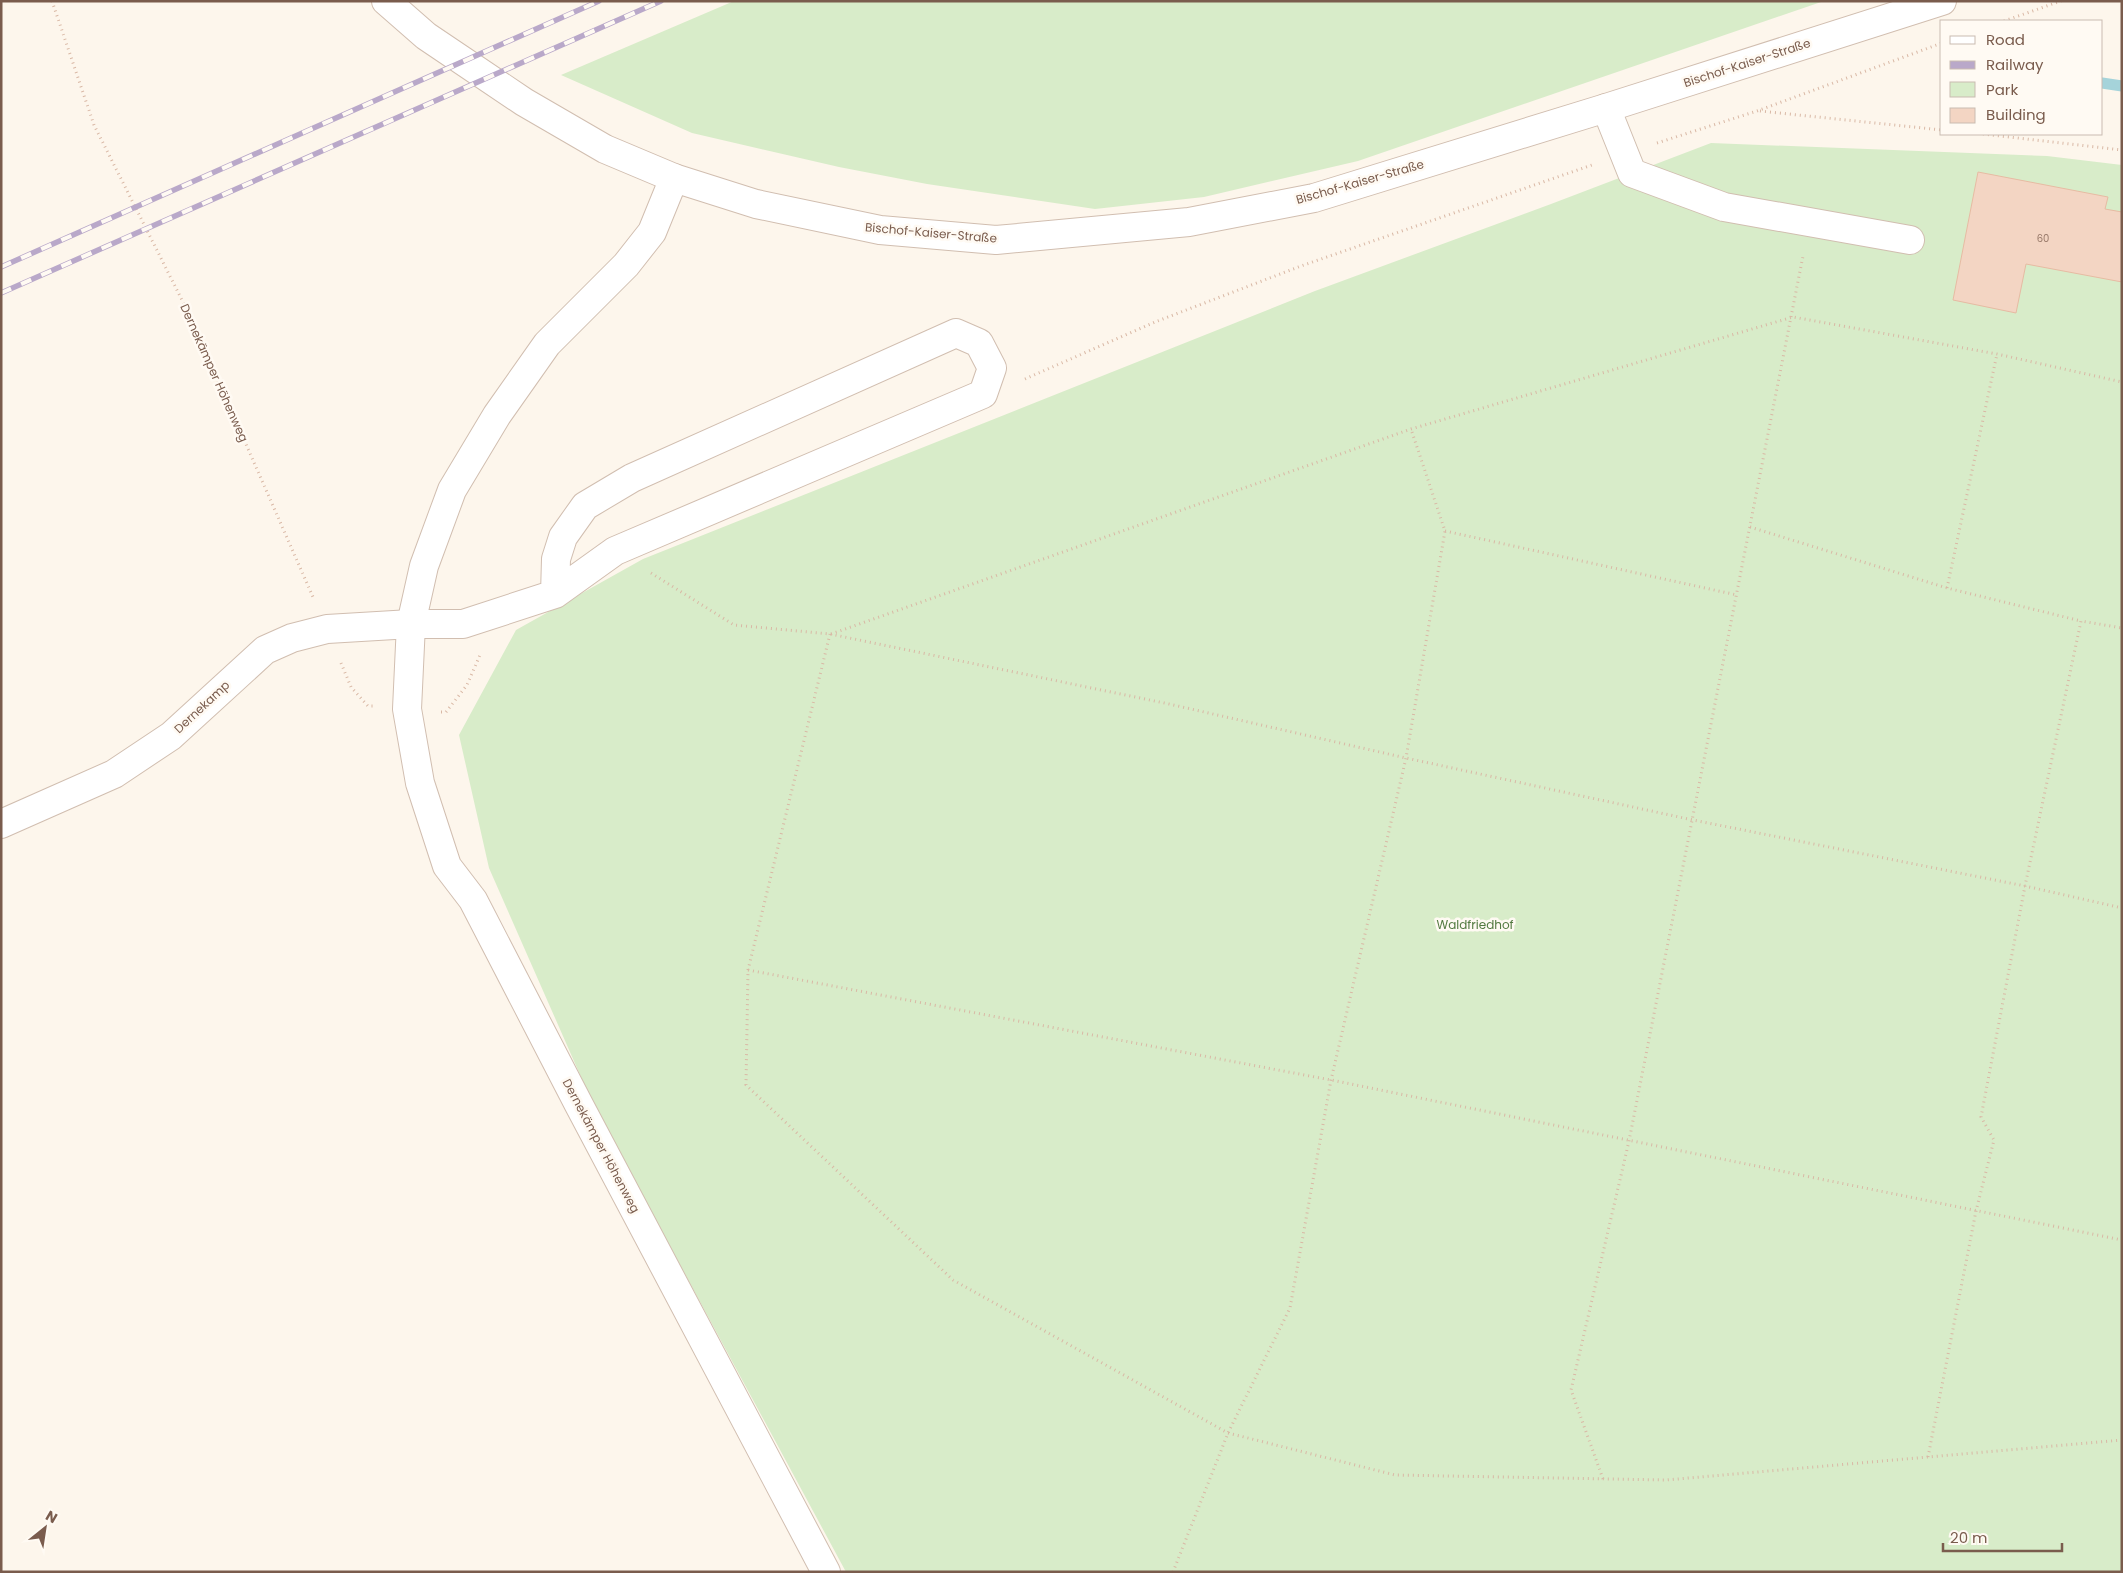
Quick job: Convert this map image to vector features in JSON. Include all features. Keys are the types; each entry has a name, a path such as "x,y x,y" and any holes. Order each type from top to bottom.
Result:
{"street":[{"name":"Bischof-Kaiser-Straße","path":"386,1 426,36 524,102 605,149 674,178 756,204 880,230 996,240 1190,222 1314,198 1606,108 1942,1"},
{"path":"1606,108 1632,173 1724,207 1910,240"},
{"name":"Dernekämper Höhenweg","path":"674,178 652,232 626,265 547,344 497,415 452,490 424,566 411,624 407,709 420,783 447,866 473,900 826,1572"},
{"path":"411,624 463,624 555,594 616,551 983,394 992,368 979,343 956,333 632,478 585,506 563,537 556,559 555,594"},
{"name":"Dernekamp","path":"1,824 114,774 171,736 265,650 292,638 327,629 411,624"}],"path":[{"name":"Dernekämper Höhenweg","path":"52,1 94,125 188,312 351,687 368,706 446,712 467,685 497,613"},
{"path":"2007,20 2061,1"},
{"path":"983,394 1039,374 1156,322 1301,266 1757,110 1940,45"},
{"path":"1757,110 1940,130"},
{"path":"1992,135 2122,150"},
{"path":"1603,1479 1571,1390 1629,1141 1793,317 1809,222"},
{"path":"830,634 1411,429 1793,317 1997,354 2122,382"},
{"path":"1947,588 1997,354"},
{"path":"1173,1572 1228,1433 1290,1308 1331,1080 1406,758 1445,531 1411,429"},
{"path":"1750,527 1947,588 2081,621 2122,628"},
{"path":"1445,531 1737,595"},
{"path":"616,551 734,625 830,634 1169,704 1693,820 2026,886 2122,908"},
{"path":"1928,1457 1976,1211 1994,1140 1981,1117 2026,886 2081,621"},
{"path":"830,634 748,970 746,1085 953,1280 1228,1433 1396,1475 1666,1480 2122,1440"},
{"path":"748,970 1331,1080 2122,1240"}],"green space":[{"path":"734,1 1824,1 1358,161 1204,197 1095,209 927,184 839,167 692,133 561,75"},
{"name":"Waldfriedhof","path":"1711,143 2047,156 2122,165 2122,1572 846,1572 592,1102 489,868 459,735 516,630 643,559 1315,291"}],"building":[{"path":"1978,172 2108,197 2105,209 2122,212 2122,282 2026,264 2016,313 1953,300"}],"waterway":[{"path":"2103,83 2122,86"}],"railway":[{"path":"1,267 599,1"},
{"path":"1,293 661,1"}]}
